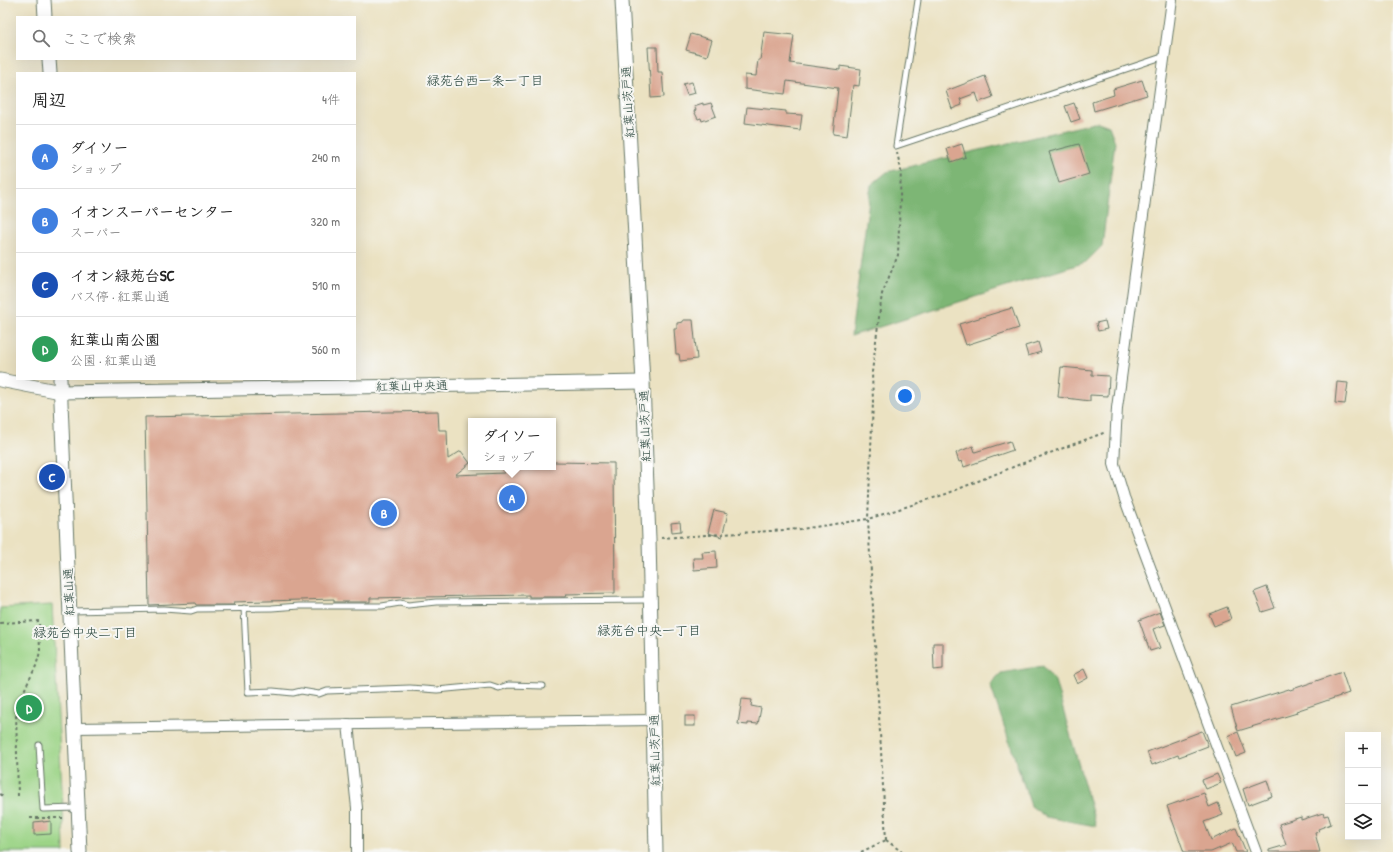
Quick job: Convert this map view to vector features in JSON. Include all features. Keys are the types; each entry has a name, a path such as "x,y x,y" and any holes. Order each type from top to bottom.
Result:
{"street":[{"path":"44,0 46,16"},
{"name":"紅葉山茨戸通","path":"622,0 643,382 651,600 656,852"},
{"path":"1172,0 1117,408 1114,464 1124,497 1256,852"},
{"path":"49,60 50,72"},
{"name":"紅葉山中央通","path":"0,380 61,385 643,382"},
{"name":"紅葉山通","path":"61,385 80,852"},
{"path":"74,728 654,720"},
{"path":"348,724 357,808 357,852"}],"lane":[{"path":"918,0 896,146 1165,56"},
{"path":"70,611 164,609 191,611 197,608 382,606 400,603 408,605 436,602 651,600"},
{"path":"244,608 248,692 273,691 293,693 301,691 319,694 327,691 410,688 437,690 490,685 499,688 508,685 543,686"},
{"path":"39,745 43,809 78,808"}],"path":[{"path":"896,146 901,170 898,255 882,294 872,372 873,402 868,519 886,840 902,852"},
{"path":"649,539 801,529 868,519 946,494 1018,464 1116,428"},
{"path":"0,623 39,621 40,652 36,666 20,697 16,712 18,797"},
{"path":"0,794 5,797"},
{"path":"861,852 886,840"}],"green space":[{"path":"1098,122 1109,126 1115,142 1102,246 1086,262 851,336 871,185 887,172"},
{"path":"52,605 64,852 0,852 0,608"},
{"path":"1043,666 1055,681 1096,826 1046,817 1031,806 990,684 1001,673"}],"building":[{"path":"764,32 794,35 790,63 840,70 840,66 861,69 859,86 853,85 847,136 833,134 838,88 787,81 785,94 745,89 745,75 756,76"},
{"path":"691,34 712,40 707,56 686,50"},
{"path":"648,47 657,47 658,72 662,72 664,97 651,98"},
{"path":"985,76 993,97 979,102 976,93 960,99 962,105 952,109 946,91"},
{"path":"1142,80 1147,95 1094,111 1092,102 1114,95 1113,89"},
{"path":"692,82 695,93 687,95 683,84"},
{"path":"703,103 703,105 711,103 716,116 702,121 701,118 698,119 694,111 696,110 694,106"},
{"path":"1074,103 1080,119 1071,122 1065,106"},
{"path":"747,107 786,111 786,114 802,115 800,130 745,123"},
{"path":"962,144 966,157 951,162 947,149"},
{"path":"1079,144 1089,174 1059,183 1049,152"},
{"path":"1012,308 1019,328 966,345 959,324"},
{"path":"683,320 693,320 697,359 680,361 679,354 676,354 674,329 677,329 677,323 683,322"},
{"path":"1105,321 1107,329 1098,331 1096,323"},
{"path":"1038,342 1041,352 1028,356 1025,346"},
{"path":"1061,367 1092,370 1092,375 1109,376 1108,396 1090,395 1090,401 1058,397"},
{"path":"1337,382 1348,383 1345,404 1335,403"},
{"path":"438,411 439,430 447,430 448,459 461,451 468,460 468,465 455,475 504,473 504,470 556,470 556,462 614,463 615,593 566,594 565,597 529,597 529,595 370,598 370,602 334,602 334,599 233,602 234,605 196,605 195,603 149,605 145,417"},
{"path":"1010,441 1013,450 964,467 962,461 959,462 956,453 973,446 975,452"},
{"path":"714,510 728,513 722,537 708,533"},
{"path":"680,522 681,531 672,532 671,523"},
{"path":"716,551 717,568 694,570 693,558 703,558 702,552"},
{"path":"1267,587 1275,608 1262,612 1254,592"},
{"path":"1227,607 1231,619 1214,626 1209,614"},
{"path":"1160,612 1165,625 1153,629 1160,648 1150,651 1139,620"},
{"path":"933,643 943,643 943,669 934,670"},
{"path":"1084,669 1088,678 1077,684 1073,675"},
{"path":"1342,672 1349,693 1296,711 1297,713 1238,731 1231,707 1289,689 1290,690"},
{"path":"742,699 752,700 751,706 761,708 758,724 738,724"},
{"path":"685,716 695,716 695,726 685,726"},
{"path":"1202,731 1208,746 1152,765 1147,752"},
{"path":"1238,732 1246,753 1236,757 1228,736"},
{"path":"1217,774 1221,783 1206,789 1202,780"},
{"path":"1267,780 1272,796 1248,805 1243,789"},
{"path":"1204,793 1209,807 1218,803 1223,815 1204,822 1211,840 1236,828 1246,852 1236,852 1232,843 1211,852 1184,852 1167,806"},
{"path":"1323,813 1324,816 1328,815 1331,824 1318,829 1319,832 1315,833 1320,852 1269,852 1269,850 1286,845 1279,824 1301,817 1301,820"},
{"path":"51,821 51,834 34,835 34,822"}],"place":[{"name":"イオン緑苑台SC","path":"52,477"},
{"name":"ダイソー","path":"512,498"},
{"name":"イオンスーパーセンター","path":"384,513"},
{"name":"紅葉山南公園","path":"29,708"}],"district":[{"name":"緑苑台西一条一丁目","path":"485,80"},
{"name":"緑苑台中央一丁目","path":"649,630"},
{"name":"緑苑台中央二丁目","path":"85,632"}]}
